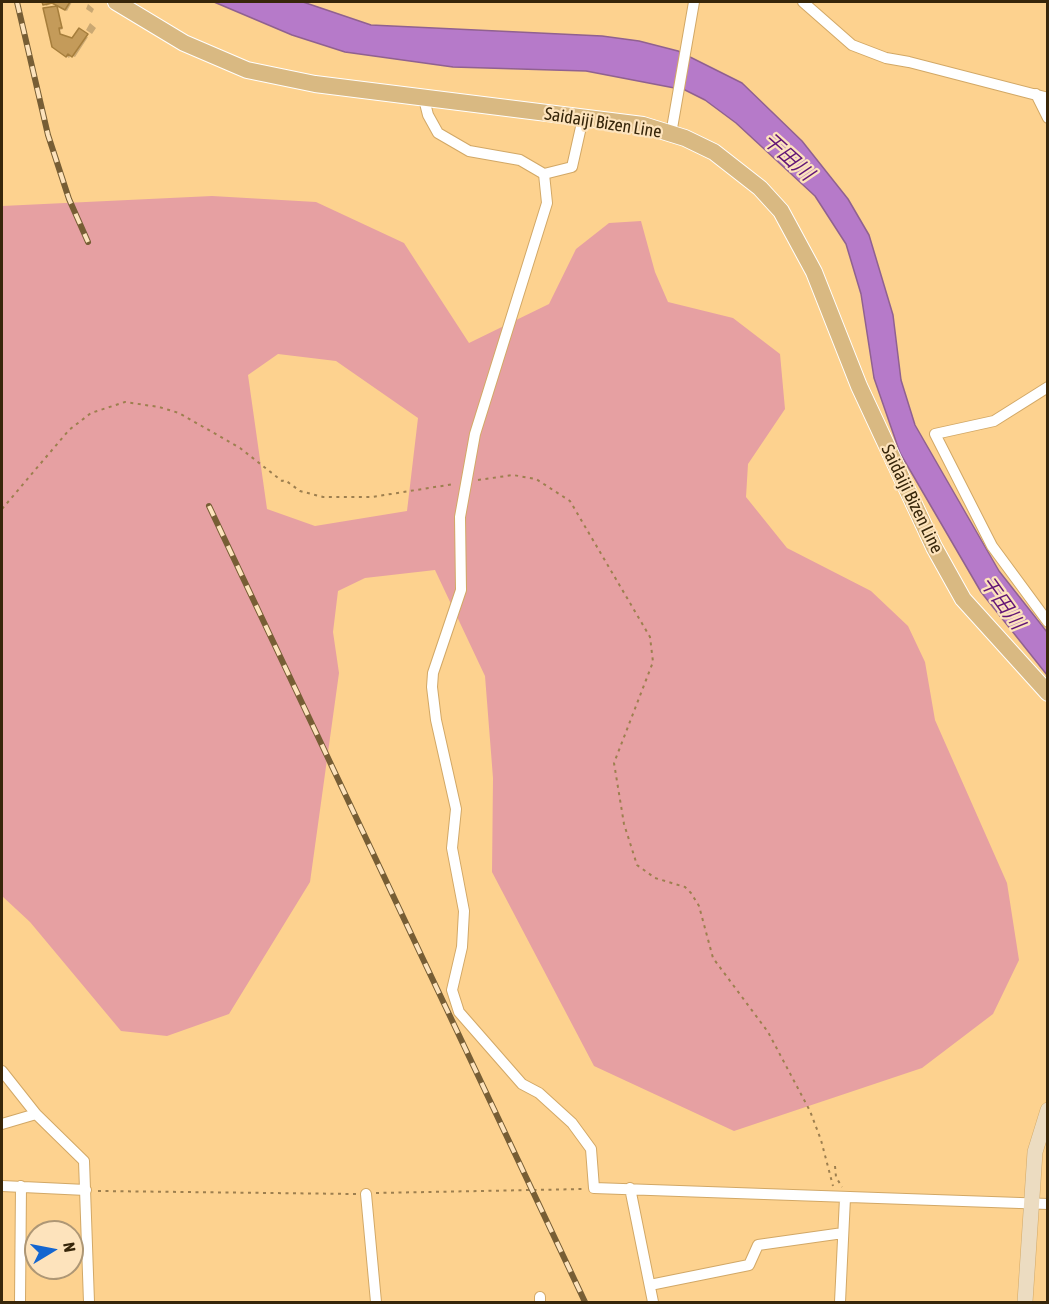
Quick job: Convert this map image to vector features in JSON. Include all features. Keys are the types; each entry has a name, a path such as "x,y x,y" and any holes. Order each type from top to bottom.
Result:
{"main road":[{"name":"Saidaiji Bizen Line","path":"116,2 184,43 247,70 315,84 643,125 714,152 760,188 781,212 814,272 859,386 934,547 963,599 1047,693"},
{"path":"1025,1302 1035,1152 1047,1110"}],"street":[{"path":"671,134 694,2"},
{"path":"803,2 852,45 886,58 1047,98"},
{"path":"1036,94 1047,118"},
{"path":"424,99 428,115 438,133 469,151 520,160 544,174 572,167 583,118"},
{"path":"544,174 547,203 475,434 464,482 460,517 461,590 434,673 432,687 456,809 452,848 464,911 462,947 452,990 459,1012 522,1084 539,1093 572,1123 587,1142 591,1149 594,1188 1047,1204"},
{"path":"1047,387 1000,419 935,434 992,546 1047,622"},
{"path":"2,1071 36,1114 84,1161 89,1302"},
{"path":"2,1124 36,1114"},
{"path":"2,1186 86,1190"},
{"path":"20,1302 21,1186"},
{"path":"630,1188 653,1302"},
{"path":"366,1194 376,1302"},
{"path":"840,1198 843,1233 840,1302"},
{"path":"650,1285 749,1265 758,1245 843,1233"}],"path":[{"path":"2,509 69,430 92,413 125,402 159,407 179,413 240,448 282,482 285,480 300,490 323,498 372,498 513,475 536,479 570,501 650,637 652,662 614,763 624,824 637,866 655,879 685,887 692,892 699,906 713,958 768,1032 810,1111 840,1198"},
{"path":"836,1166 836,1178 844,1189 840,1198"},
{"path":"86,1190 148,1193 366,1194 594,1188"}],"shaded area":[{"path":"212,196 316,202 404,243 469,343 549,304 576,249 609,223 641,221 655,272 668,302 733,318 780,354 785,409 748,464 746,497 787,548 871,591 908,626 925,662 935,720 1007,883 1019,960 993,1014 922,1068 734,1131 594,1066 492,872 493,778 485,676 435,570 365,578 338,591 333,632 339,673 310,882 229,1014 167,1036 121,1031 30,922 2,896 2,206","holes":["278,354 336,361 418,418 407,511 315,526 267,509 248,375"]}],"water":[{"name":"干田川","path":"214,2 303,2 371,25 602,36 639,41 678,51 742,83 802,141 848,199 869,235 893,315 901,380 915,425 999,571 1047,632 1047,675 981,592 900,453 874,378 861,294 846,244 815,196 736,123 705,100 685,90 586,71 453,67 345,52 292,35"}],"building":[{"path":"42,2 70,2 65,10 52,3 43,5"},
{"path":"57,6 62,28 59,28 60,34 72,38 79,28 88,34 72,57 68,54 66,57 52,47 43,8"}],"railway":[{"path":"17,2 48,135 69,199 88,242"},
{"path":"209,506 585,1302"}]}
